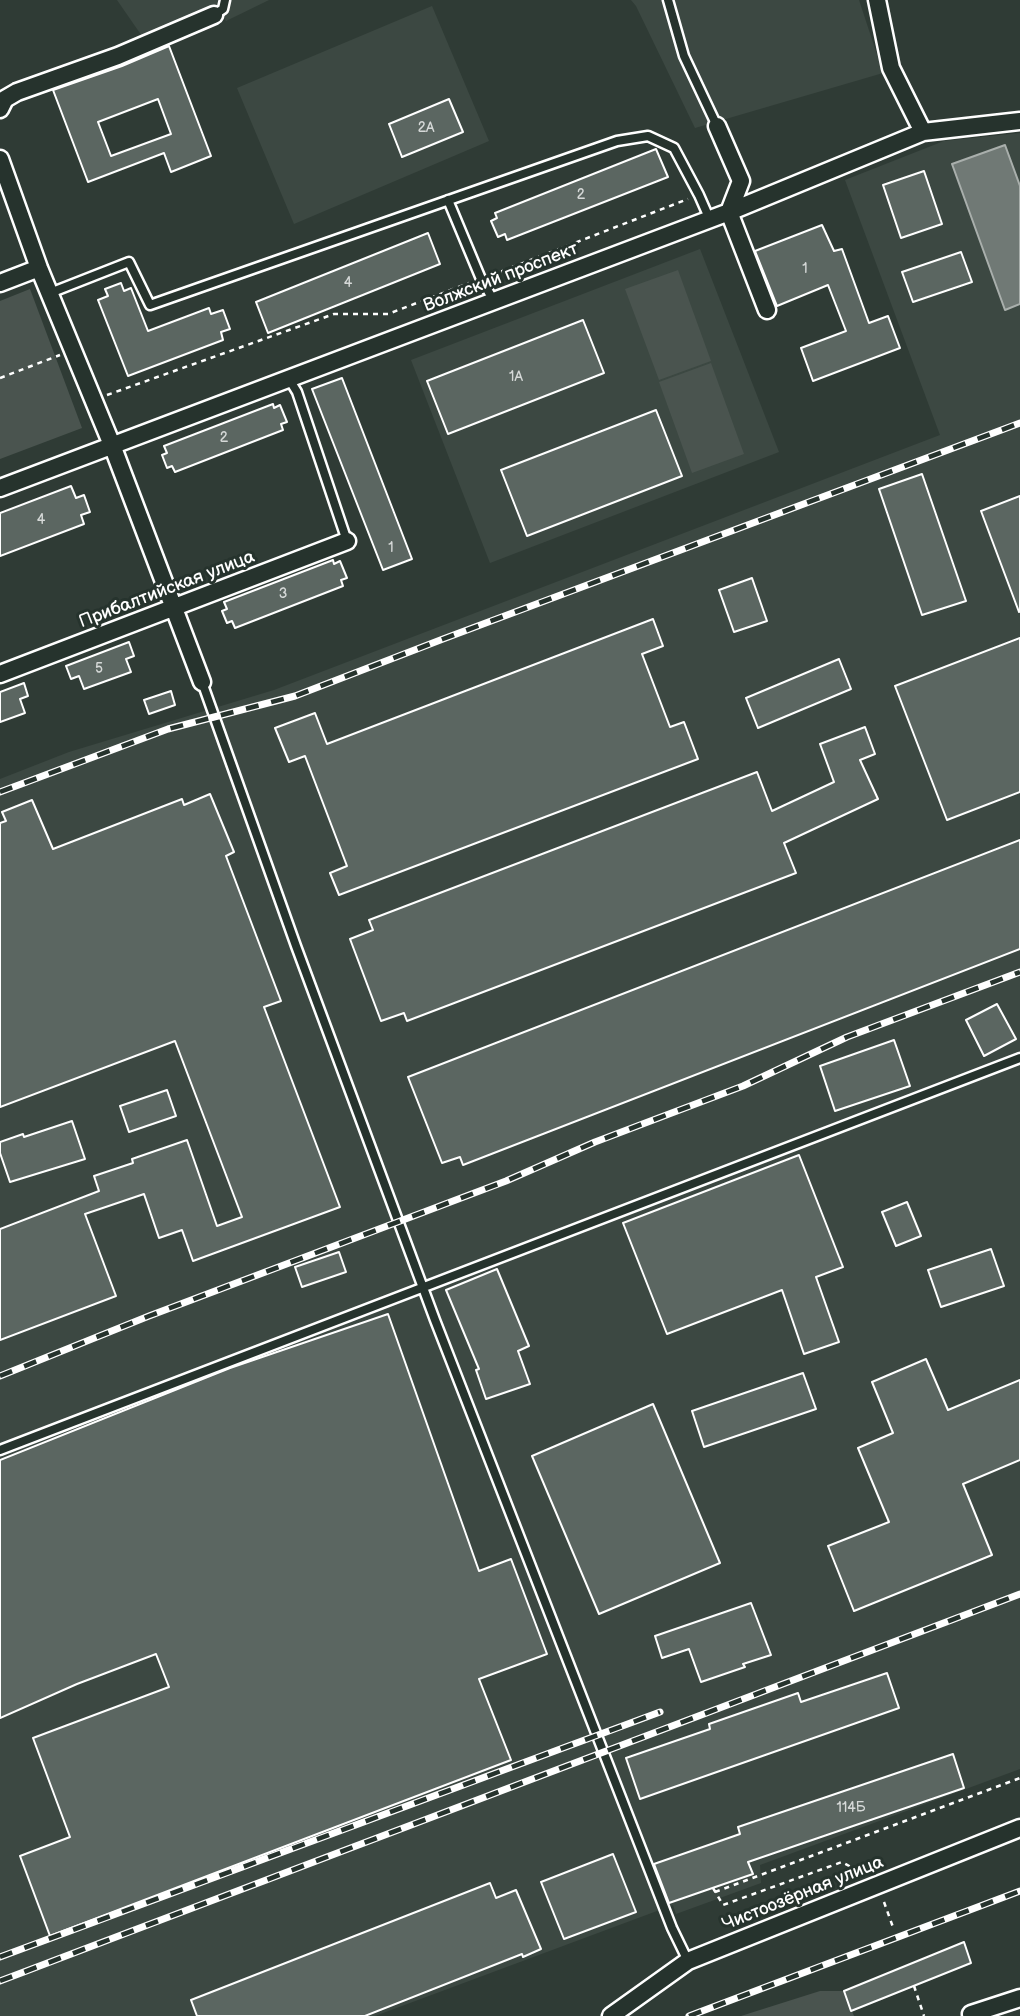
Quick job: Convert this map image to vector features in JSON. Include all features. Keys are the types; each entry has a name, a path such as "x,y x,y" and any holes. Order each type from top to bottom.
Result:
{"street":[{"path":"877,0 891,68 923,132"},
{"path":"0,109 5,99 17,92 118,55 214,15"},
{"name":"Волжский проспект","path":"0,488 710,220 923,132 1020,121"},
{"path":"717,126 741,181 729,212 767,310"},
{"path":"0,159 39,268 111,445 202,682"},
{"path":"0,283 39,268"},
{"name":"Прибалтийская улица","path":"0,674 347,541"},
{"name":"Чистоозёрная улица","path":"611,2016 688,1961 1020,1828"},
{"path":"971,2014 1020,1998"}],"lane":[{"path":"214,15 223,9 225,0"},
{"path":"668,0 684,56 717,126"},
{"path":"50,293 129,262 150,305 617,141 648,135 674,148 710,220"},
{"path":"448,200 481,279 495,301"},
{"path":"289,379 297,392 347,541"},
{"path":"202,682 422,1287 667,1915 688,1961"},
{"path":"0,1450 1020,1058"}],"path":[{"path":"93,400 334,313 388,314 699,195"},
{"path":"0,378 72,350"},
{"path":"860,1872 842,1862 723,1905 714,1890 1020,1778"},
{"path":"884,1902 894,1930"},
{"path":"914,1986 924,2016"}],"shaded area":[{"path":"117,0 269,0 226,21 217,6 144,39"},
{"path":"631,0 859,0 883,73 695,128"},
{"path":"432,6 489,141 294,224 237,88"},
{"path":"1020,133 1020,1769 760,1865 761,1883 676,1914 673,1905 375,2016 0,2016 0,779 69,752 274,690 940,435 845,180 944,141"},
{"path":"1005,145 1020,186 1020,304 1005,310 952,164"},
{"path":"700,249 779,452 490,563 411,360"},
{"path":"678,270 711,361 659,380 625,289"},
{"path":"30,289 82,428 0,459 0,301"},
{"path":"711,363 744,454 692,473 659,382"},
{"path":"820,1991 844,1991 854,2016 741,2016"}],"building":[{"path":"169,46 211,156 171,172 164,153 88,182 53,90","holes":["158,99 171,134 111,156 98,122"]},
{"path":"449,99 463,132 402,157 389,124"},
{"path":"656,149 668,177 507,240 505,234 498,237 491,221 497,218 495,213"},
{"path":"924,171 942,224 901,238 883,185"},
{"path":"822,225 834,251 842,249 869,323 888,316 900,348 813,381 801,348 846,331 828,285 777,306 755,251"},
{"path":"428,233 440,264 268,333 256,302"},
{"path":"961,252 972,282 913,302 902,272"},
{"path":"121,283 124,291 131,288 148,331 209,308 211,314 223,310 230,329 221,332 223,340 128,376 98,300 108,296 105,289"},
{"path":"583,320 604,373 448,434 427,381"},
{"path":"342,378 412,559 383,570 312,389"},
{"path":"273,404 274,408 280,405 287,422 281,424 283,430 175,472 172,466 167,468 162,455 167,453 164,446"},
{"path":"656,410 682,476 527,536 501,470"},
{"path":"922,474 966,601 922,615 879,489"},
{"path":"71,486 76,498 84,495 90,512 81,515 84,524 0,556 0,513"},
{"path":"1020,496 1020,611 1019,612 981,511"},
{"path":"333,560 334,564 340,561 347,578 341,580 343,586 235,628 232,621 227,623 222,611 227,609 224,602"},
{"path":"752,578 767,621 734,632 719,590"},
{"path":"653,619 663,646 642,654 670,727 684,722 698,759 339,895 330,873 347,866 305,756 289,762 275,728 315,713 327,744"},
{"path":"1020,638 1020,792 947,820 895,686"},
{"path":"129,642 134,656 126,659 131,672 84,689 79,676 71,679 66,666"},
{"path":"839,659 851,689 758,728 746,698"},
{"path":"24,683 28,696 20,699 25,713 0,722 0,692"},
{"path":"171,691 175,705 149,714 144,700"},
{"path":"865,727 875,754 860,760 878,799 784,843 796,873 407,1021 404,1013 381,1021 350,939 373,930 369,920 757,772 772,811 834,782 820,744"},
{"path":"210,794 234,852 226,856 281,1001 264,1007 340,1207 193,1261 182,1230 159,1238 144,1194 85,1214 116,1296 0,1340 0,1229 99,1191 94,1176 133,1163 132,1159 187,1140 217,1226 242,1217 175,1041 0,1107 0,823 6,821 2,812 32,800 53,849 182,799 184,805"},
{"path":"1020,840 1020,949 463,1165 460,1157 442,1163 408,1077"},
{"path":"997,1004 1016,1039 984,1056 966,1020"},
{"path":"894,1040 910,1086 835,1111 820,1066"},
{"path":"167,1090 176,1116 129,1132 120,1106"},
{"path":"72,1121 85,1159 10,1182 0,1153 0,1142"},
{"path":"799,1155 843,1267 816,1277 839,1342 804,1354 782,1290 667,1334 623,1223"},
{"path":"907,1202 921,1236 896,1246 882,1212"},
{"path":"991,1249 1004,1286 941,1307 928,1270"},
{"path":"339,1252 346,1272 302,1287 295,1267"},
{"path":"497,1269 529,1346 518,1351 530,1384 486,1399 476,1370 479,1369 446,1290"},
{"path":"388,1314 479,1571 511,1559 547,1654 479,1679 511,1760 50,1936 20,1856 70,1837 33,1738 169,1687 156,1654 77,1684 0,1718 0,1460 230,1368"},
{"path":"926,1359 948,1410 1020,1380 1020,1460 963,1484 992,1555 854,1611 828,1546 889,1522 858,1448 893,1433 872,1382"},
{"path":"803,1373 816,1409 704,1447 692,1411"},
{"path":"653,1404 720,1563 599,1614 532,1456"},
{"path":"751,1603 771,1655 701,1682 689,1649 662,1658 655,1636"},
{"path":"887,1673 899,1708 640,1799 626,1758 710,1729 709,1724 798,1693 801,1702"},
{"path":"953,1754 964,1788 748,1862 753,1874 669,1903 654,1864 740,1834 738,1827"},
{"path":"613,1854 636,1912 564,1939 541,1882"},
{"path":"490,1883 496,1898 516,1890 541,1949 365,2016 197,2016 191,2000"},
{"path":"964,1942 971,1963 851,2011 844,1991"}],"railway":[{"path":"0,792 168,729 295,696 1020,423"},
{"path":"0,1376 149,1316 506,1181 595,1142 743,1086 847,1037 1020,972"},
{"path":"0,1981 1020,1594"},
{"path":"0,1957 660,1712"},
{"path":"689,2016 1020,1891"}]}
